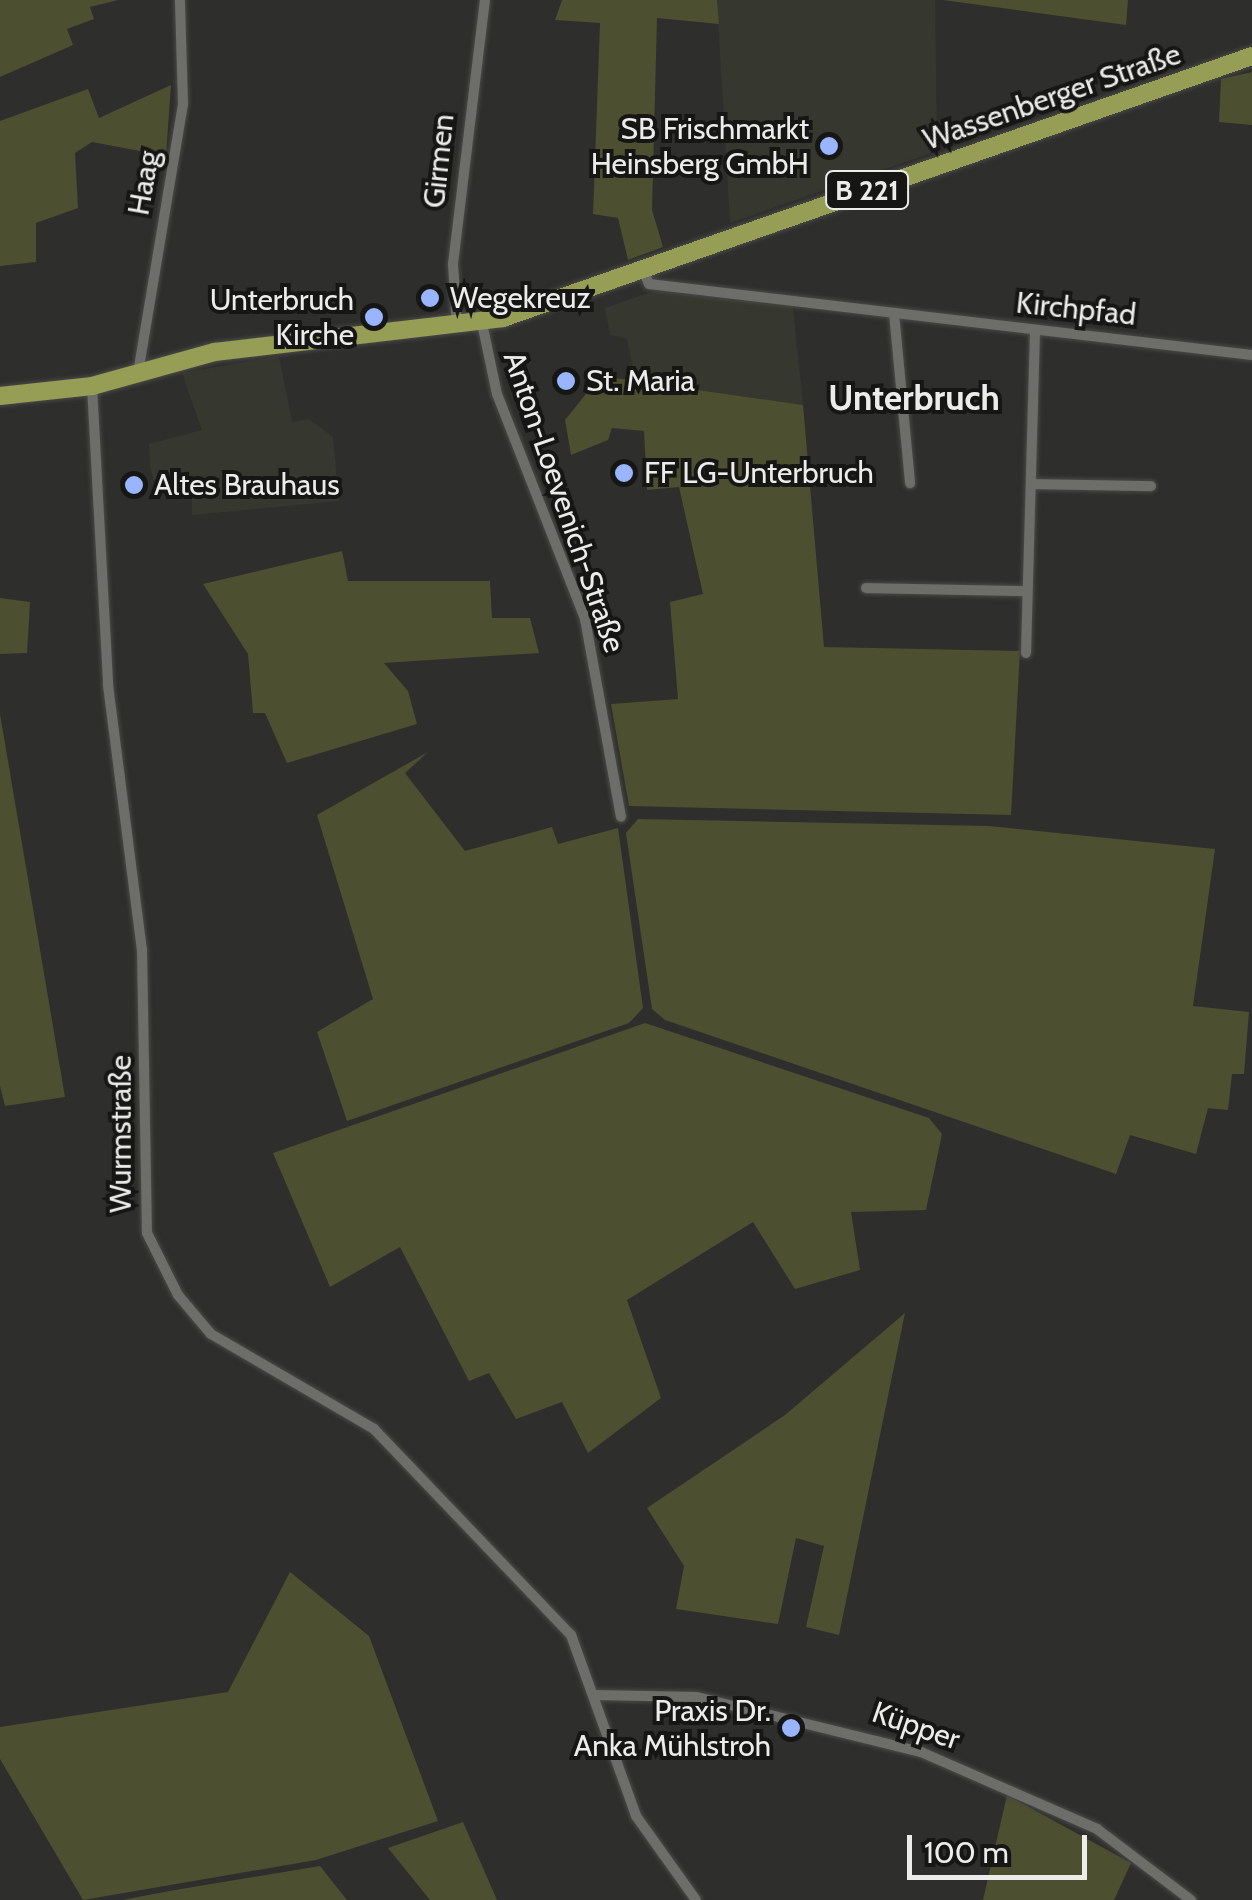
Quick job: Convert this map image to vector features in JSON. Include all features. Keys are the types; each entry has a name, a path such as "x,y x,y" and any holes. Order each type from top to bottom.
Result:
{"main road":[{"name":"Wassenberger Straße","path":"0,396 92,386 215,352 482,323 1252,56"}],"street":[{"name":"Haag","path":"138,373 184,104 180,0"},
{"name":"Girmen","path":"457,327 453,264 484,0"},
{"name":"Kirchpfad","path":"644,270 649,284 1252,355"},
{"path":"894,314 910,483"},
{"name":"Anton-Loevenich-Straße","path":"482,323 497,394 586,619 621,817"},
{"path":"1026,652 1036,330"},
{"name":"Wurmstraße","path":"92,386 108,685 142,950 147,1233 178,1295 211,1334 374,1430 538,1595 572,1635 636,1816 696,1900"},
{"path":"1032,484 1152,486"},
{"path":"866,588 1026,591"},
{"name":"Küpper","path":"593,1695 697,1697 920,1752 1097,1829 1190,1900"}],"shaded area":[{"path":"717,0 935,0 937,151 730,223"},
{"path":"657,290 793,307 803,405 635,381 627,339 610,335 605,308"},
{"path":"279,356 292,422 309,419 333,437 339,501 192,515 192,481 154,481 150,467 149,444 202,430 182,373"}],"green space":[{"path":"0,0 118,0 90,7 94,19 67,29 73,45 0,77"},
{"path":"562,0 717,0 719,24 657,18 652,210 663,247 628,260 618,218 593,214 600,23 555,20"},
{"path":"943,0 1128,0 1126,25"},
{"path":"1252,72 1252,125 1219,122 1221,79"},
{"path":"171,85 166,156 92,142 75,153 78,208 36,223 36,262 0,266 0,121 88,89 99,118"},
{"path":"587,374 803,405 824,647 1020,651 1011,815 629,806 611,704 678,699 670,602 703,594 679,487 647,490 644,431 612,428 608,440 571,455 565,420 590,389"},
{"path":"342,551 348,581 490,581 492,618 530,618 539,653 384,663 408,691 417,724 287,763 265,713 253,713 248,654 203,584"},
{"path":"0,598 30,602 27,653 0,654"},
{"path":"0,714 65,1097 5,1106 0,1086"},
{"path":"428,752 405,773 465,851 552,827 558,844 618,828 643,1008 629,1023 347,1121 317,1032 373,999 317,815"},
{"path":"638,819 989,826 1215,849 1193,1006 1249,1012 1244,1074 1232,1074 1228,1110 1208,1108 1196,1154 1130,1135 1116,1174 665,1020 652,1009 626,833"},
{"path":"645,1023 929,1118 942,1134 926,1210 851,1212 860,1270 795,1289 753,1222 627,1300 661,1398 588,1453 562,1402 516,1419 489,1373 469,1381 400,1247 330,1287 273,1153"},
{"path":"905,1313 839,1635 806,1627 824,1546 796,1538 778,1624 676,1609 684,1566 647,1508 785,1415"},
{"path":"290,1572 369,1636 438,1821 316,1860 83,1900 0,1759 0,1727 228,1692"},
{"path":"1007,1795 1131,1863 1114,1900 983,1900"},
{"path":"463,1822 497,1900 430,1900 388,1848"},
{"path":"320,1866 347,1900 122,1900 175,1890"}],"place":[{"name":"SB Frischmarkt Heinsberg GmbH","path":"829,146"},
{"name":"Wegekreuz","path":"430,298"},
{"name":"Unterbruch Kirche","path":"374,317"},
{"name":"St. Maria","path":"566,381"},
{"name":"FF LG-Unterbruch","path":"624,473"},
{"name":"Altes Brauhaus","path":"134,485"},
{"name":"Praxis Dr. Anka Mühlstroh","path":"791,1728"}],"district":[{"name":"Unterbruch","path":"914,398"}]}
